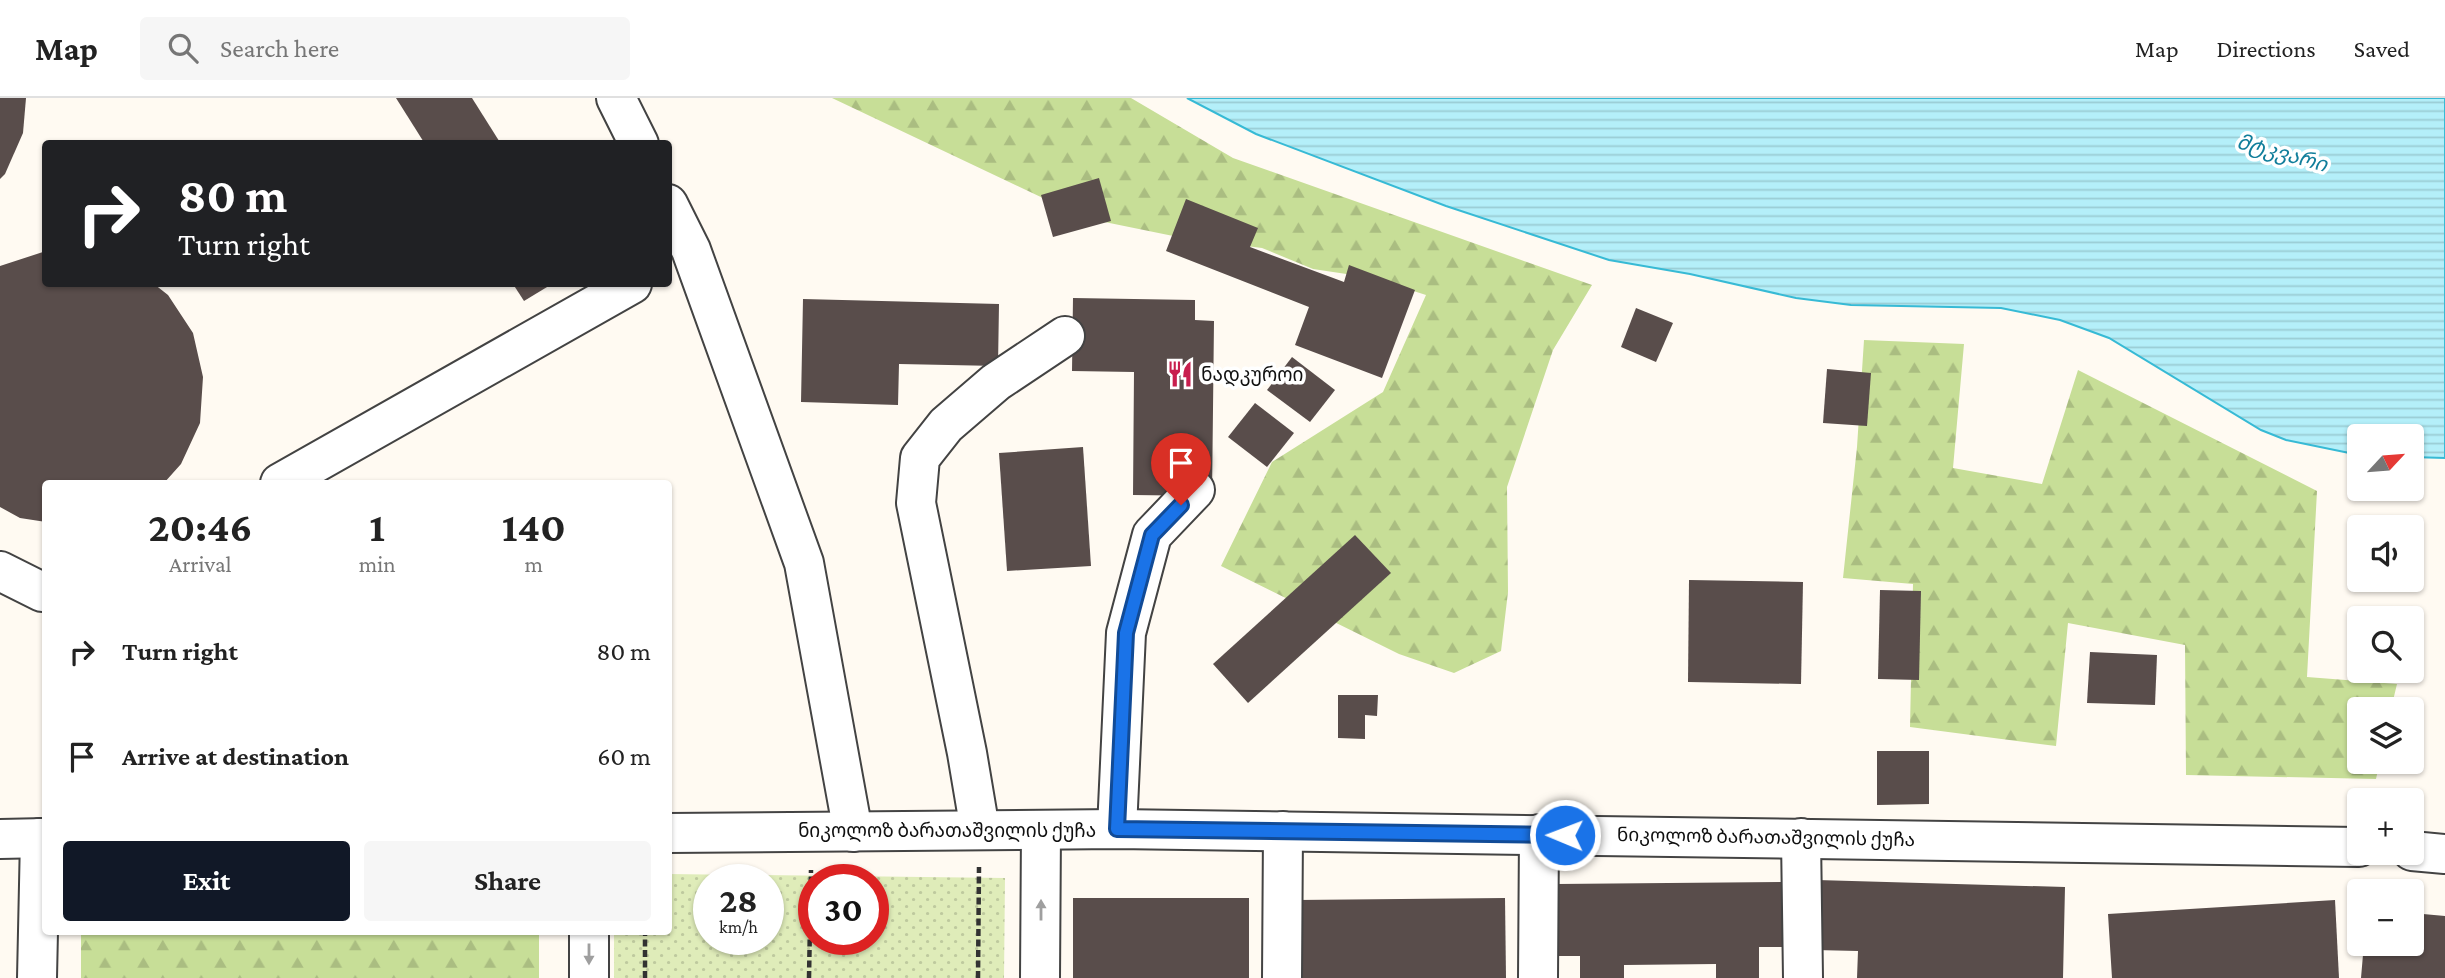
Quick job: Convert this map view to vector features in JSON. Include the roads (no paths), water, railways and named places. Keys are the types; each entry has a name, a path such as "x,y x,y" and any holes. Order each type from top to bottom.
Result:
{"street":[{"path":"616,98 637,140"},
{"path":"672,221 680,256 804,563 852,832"},
{"path":"285,480 627,287"},
{"path":"979,830 967,753 916,503 920,458 946,425 996,383 1065,336"},
{"path":"1117,829 1126,633 1152,535 1195,490"},
{"path":"0,571 42,592"},
{"name":"ნიკოლოზ ბარათაშვილის ქუჩა","path":"672,833 1117,829 2347,847"},
{"path":"1040,978 1041,830"},
{"path":"1282,978 1283,831"},
{"path":"1538,978 1539,834"},
{"path":"0,839 42,838"},
{"path":"1801,838 1803,978"},
{"path":"2424,852 2445,854"},
{"path":"37,978 42,861"},
{"path":"589,935 589,978"}],"water":[{"name":"მტკვარი","path":"1187,98 2445,98 2445,458 2424,457 2424,424 2347,424 2347,453 2286,440 2261,430 2109,338 2060,320 2001,308 1851,305 1796,298 1690,274 1609,260 1446,206 1256,134"}],"place":[{"name":"ნადკუროი","path":"1180,374"}]}
